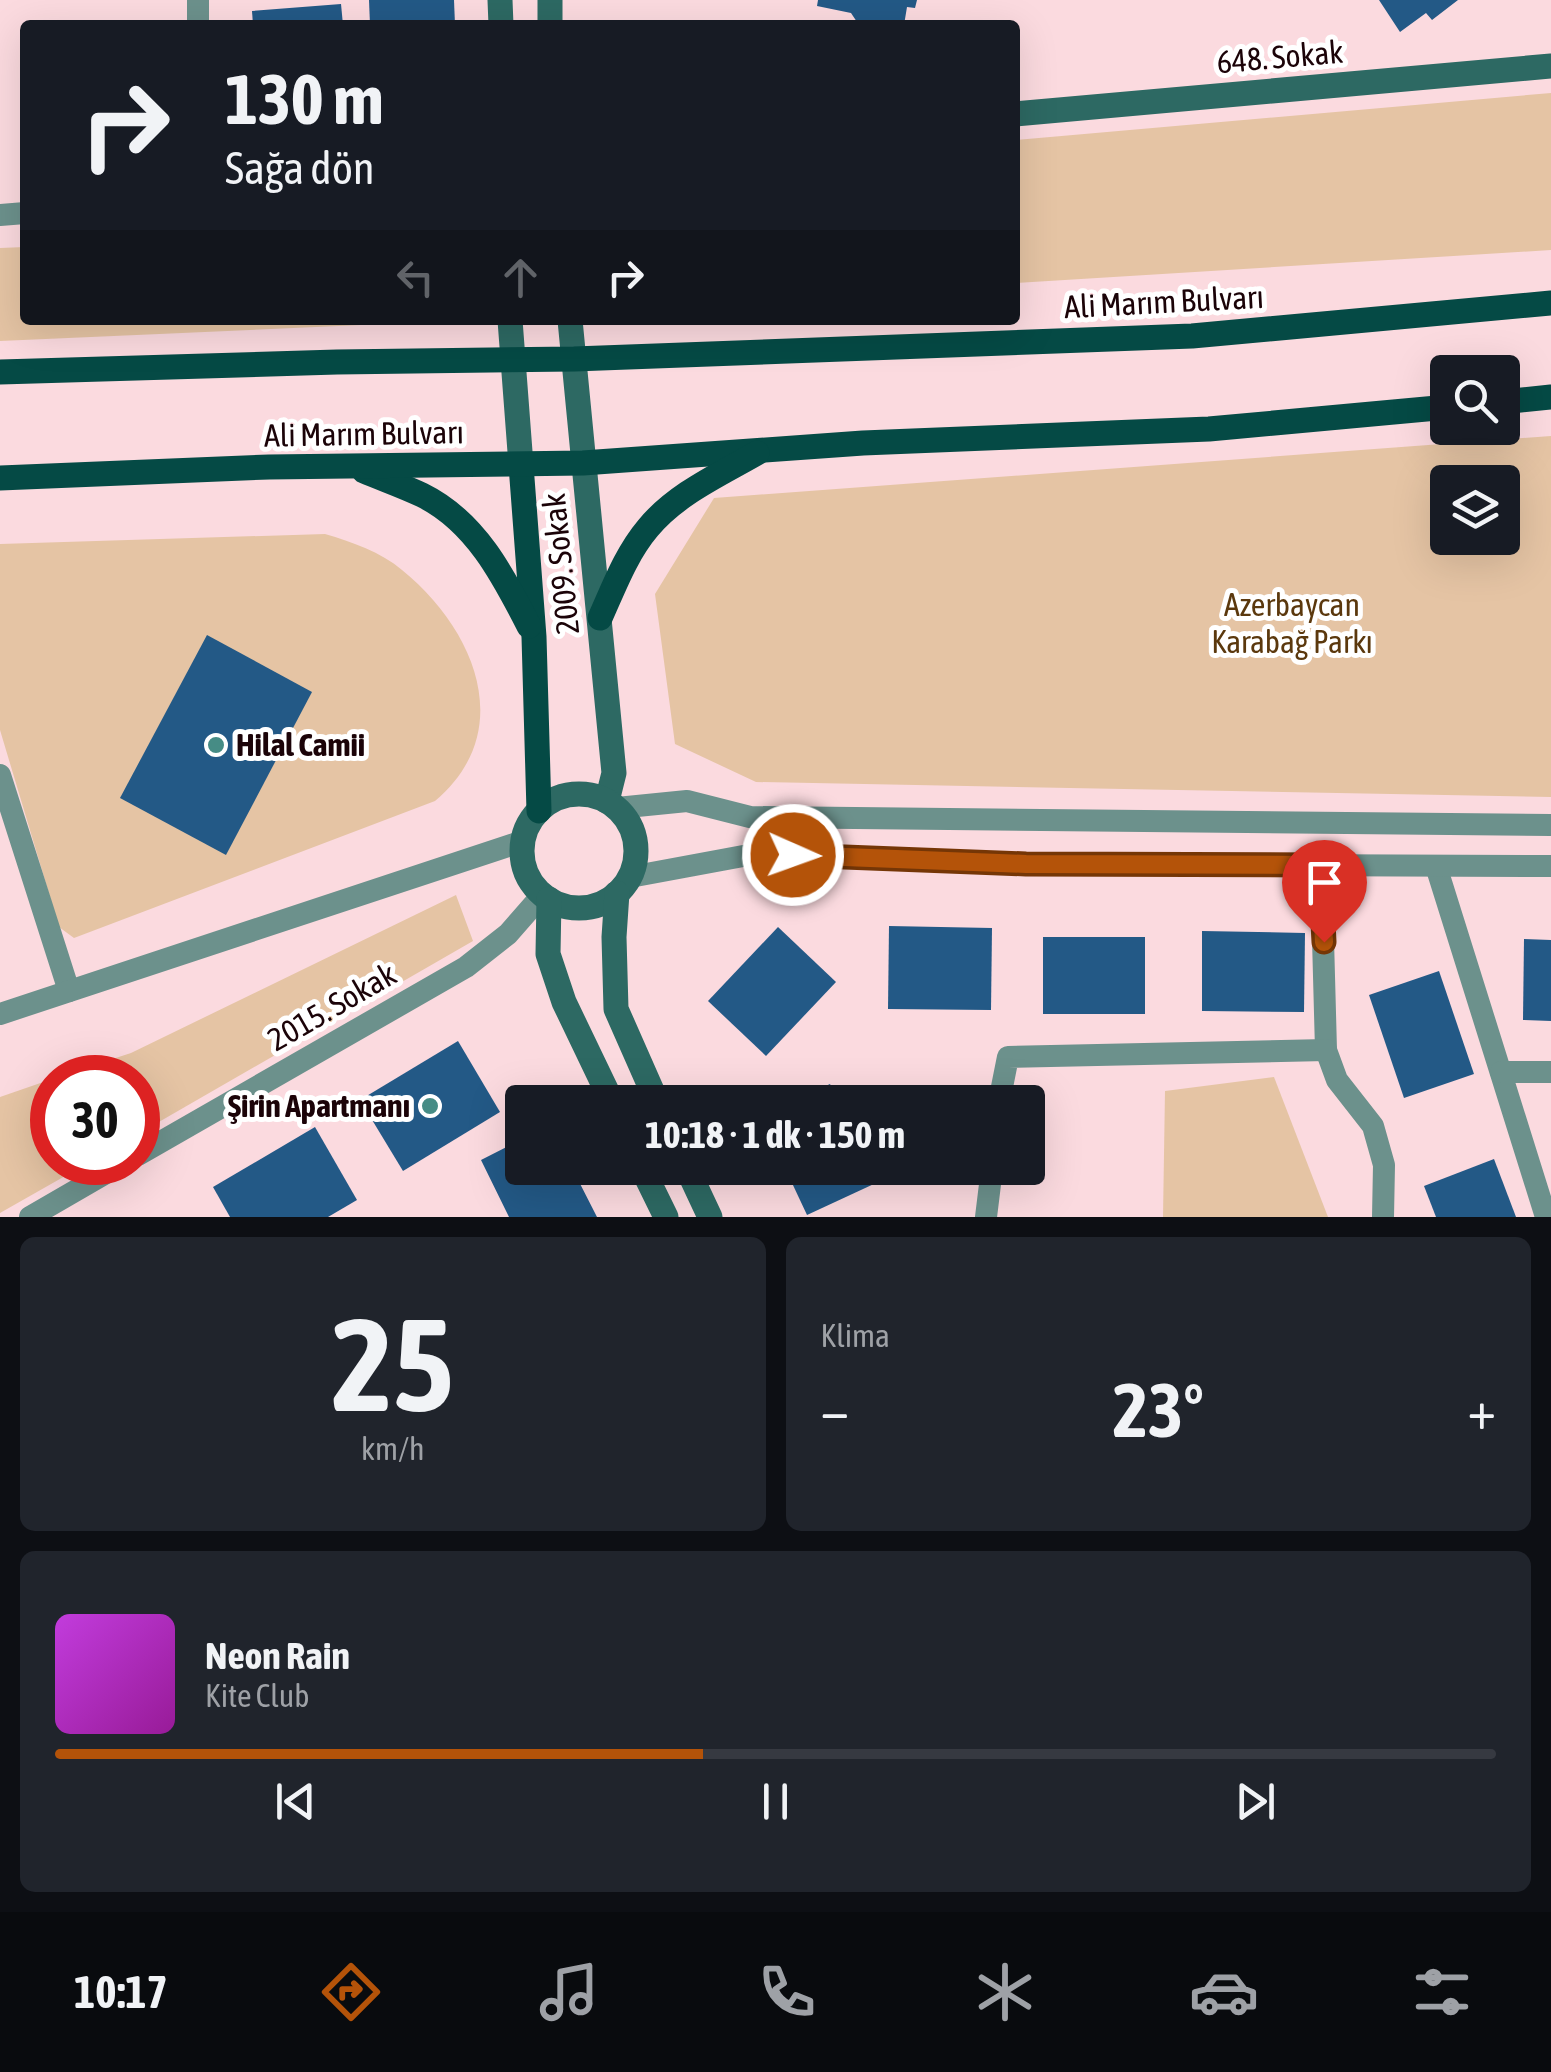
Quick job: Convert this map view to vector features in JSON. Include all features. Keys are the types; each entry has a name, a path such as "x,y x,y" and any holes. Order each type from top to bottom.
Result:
{"main road":[{"name":"Ali Marım Bulvarı","path":"0,372 574,359 1192,336 1551,303"},
{"path":"1520,400 1551,397"},
{"name":"Ali Marım Bulvarı","path":"0,478 583,463 863,442 1209,429 1430,409"},
{"path":"600,618 636,544 663,512 762,450"},
{"path":"521,465 534,634 538,811"},
{"path":"350,466 424,496 460,523 500,568 534,634"}],"street":[{"name":"648. Sokak","path":"1020,114 1551,66"},
{"name":"2009. Sokak","path":"510,325 521,465"},
{"name":"2009. Sokak","path":"571,325 614,774 612,805"},
{"path":"0,775 69,991"},
{"path":"650,1085 616,1009 614,937 623,885 636,859 635,840 629,823 612,805 590,795 571,794 538,811 523,842 526,870 546,896 580,908 596,905 623,885 754,854 1026,864 1551,866"},
{"path":"612,805 688,801 750,817 1551,825"},
{"path":"0,1014 523,842"},
{"path":"1320,865 1326,1050 1337,1080 1373,1126 1384,1165 1383,1217"},
{"path":"1436,866 1546,1217"},
{"path":"546,896 548,954 564,1002 604,1085"},
{"name":"2015. Sokak","path":"160,1143 466,967 508,934 546,896"},
{"path":"1002,1085 1008,1058 1326,1050"},
{"path":"1501,1072 1551,1072"},
{"path":"30,1217 85,1185"},
{"path":"650,1185 666,1217"},
{"path":"695,1185 710,1217"},
{"path":"986,1217 990,1185"}],"green space":[{"path":"1551,93 1551,250 1020,283 1020,140"},
{"path":"20,247 20,325 361,325 0,341 0,248"},
{"name":"Azerbaycan Karabağ Parkı","path":"1551,436 1551,797 756,782 675,744 655,594 714,498 1430,445 1520,445 1520,438"},
{"path":"325,534 356,544 394,564 428,594 450,621 477,681 480,713 475,744 460,773 435,801 74,938 59,927 0,730 0,544"},
{"path":"456,895 473,941 160,1121 160,1055 125,1055"},
{"path":"1274,1077 1328,1217 1163,1217 1165,1091"},
{"path":"30,1087 30,1185 49,1185 0,1213 0,1097"}],"building":[{"path":"369,0 454,0 455,20 370,20"},
{"path":"818,0 917,0 915,8 907,7 905,20 856,20 851,13 817,6"},
{"path":"1379,0 1458,0 1432,20 1426,13 1400,32"},
{"path":"341,4 343,20 253,20 252,11"},
{"name":"Hilal Camii","path":"207,635 312,692 226,855 120,798"},
{"path":"889,926 992,928 991,1010 888,1009"},
{"path":"778,927 836,982 766,1056 708,1001"},
{"path":"1202,931 1305,933 1304,1012 1202,1011"},
{"path":"1043,937 1145,937 1145,1014 1043,1014"},
{"path":"1524,939 1551,940 1551,1021 1523,1020"},
{"path":"1439,971 1474,1074 1404,1098 1369,995"},
{"name":"Şirin Apartmanı","path":"458,1041 500,1112 403,1171 360,1100"},
{"path":"315,1127 357,1200 328,1217 230,1217 213,1187"},
{"path":"505,1148 505,1185 581,1185 597,1217 509,1217 481,1160"},
{"path":"1494,1159 1516,1217 1436,1217 1424,1186"},
{"path":"793,1185 872,1185 807,1215"}],"place":[{"name":"Hilal Camii","path":"216,745"},
{"name":"Şirin Apartmanı","path":"430,1106"}],"route":[{"path":"793,855 1026,864 1320,865 1324,942"}]}
